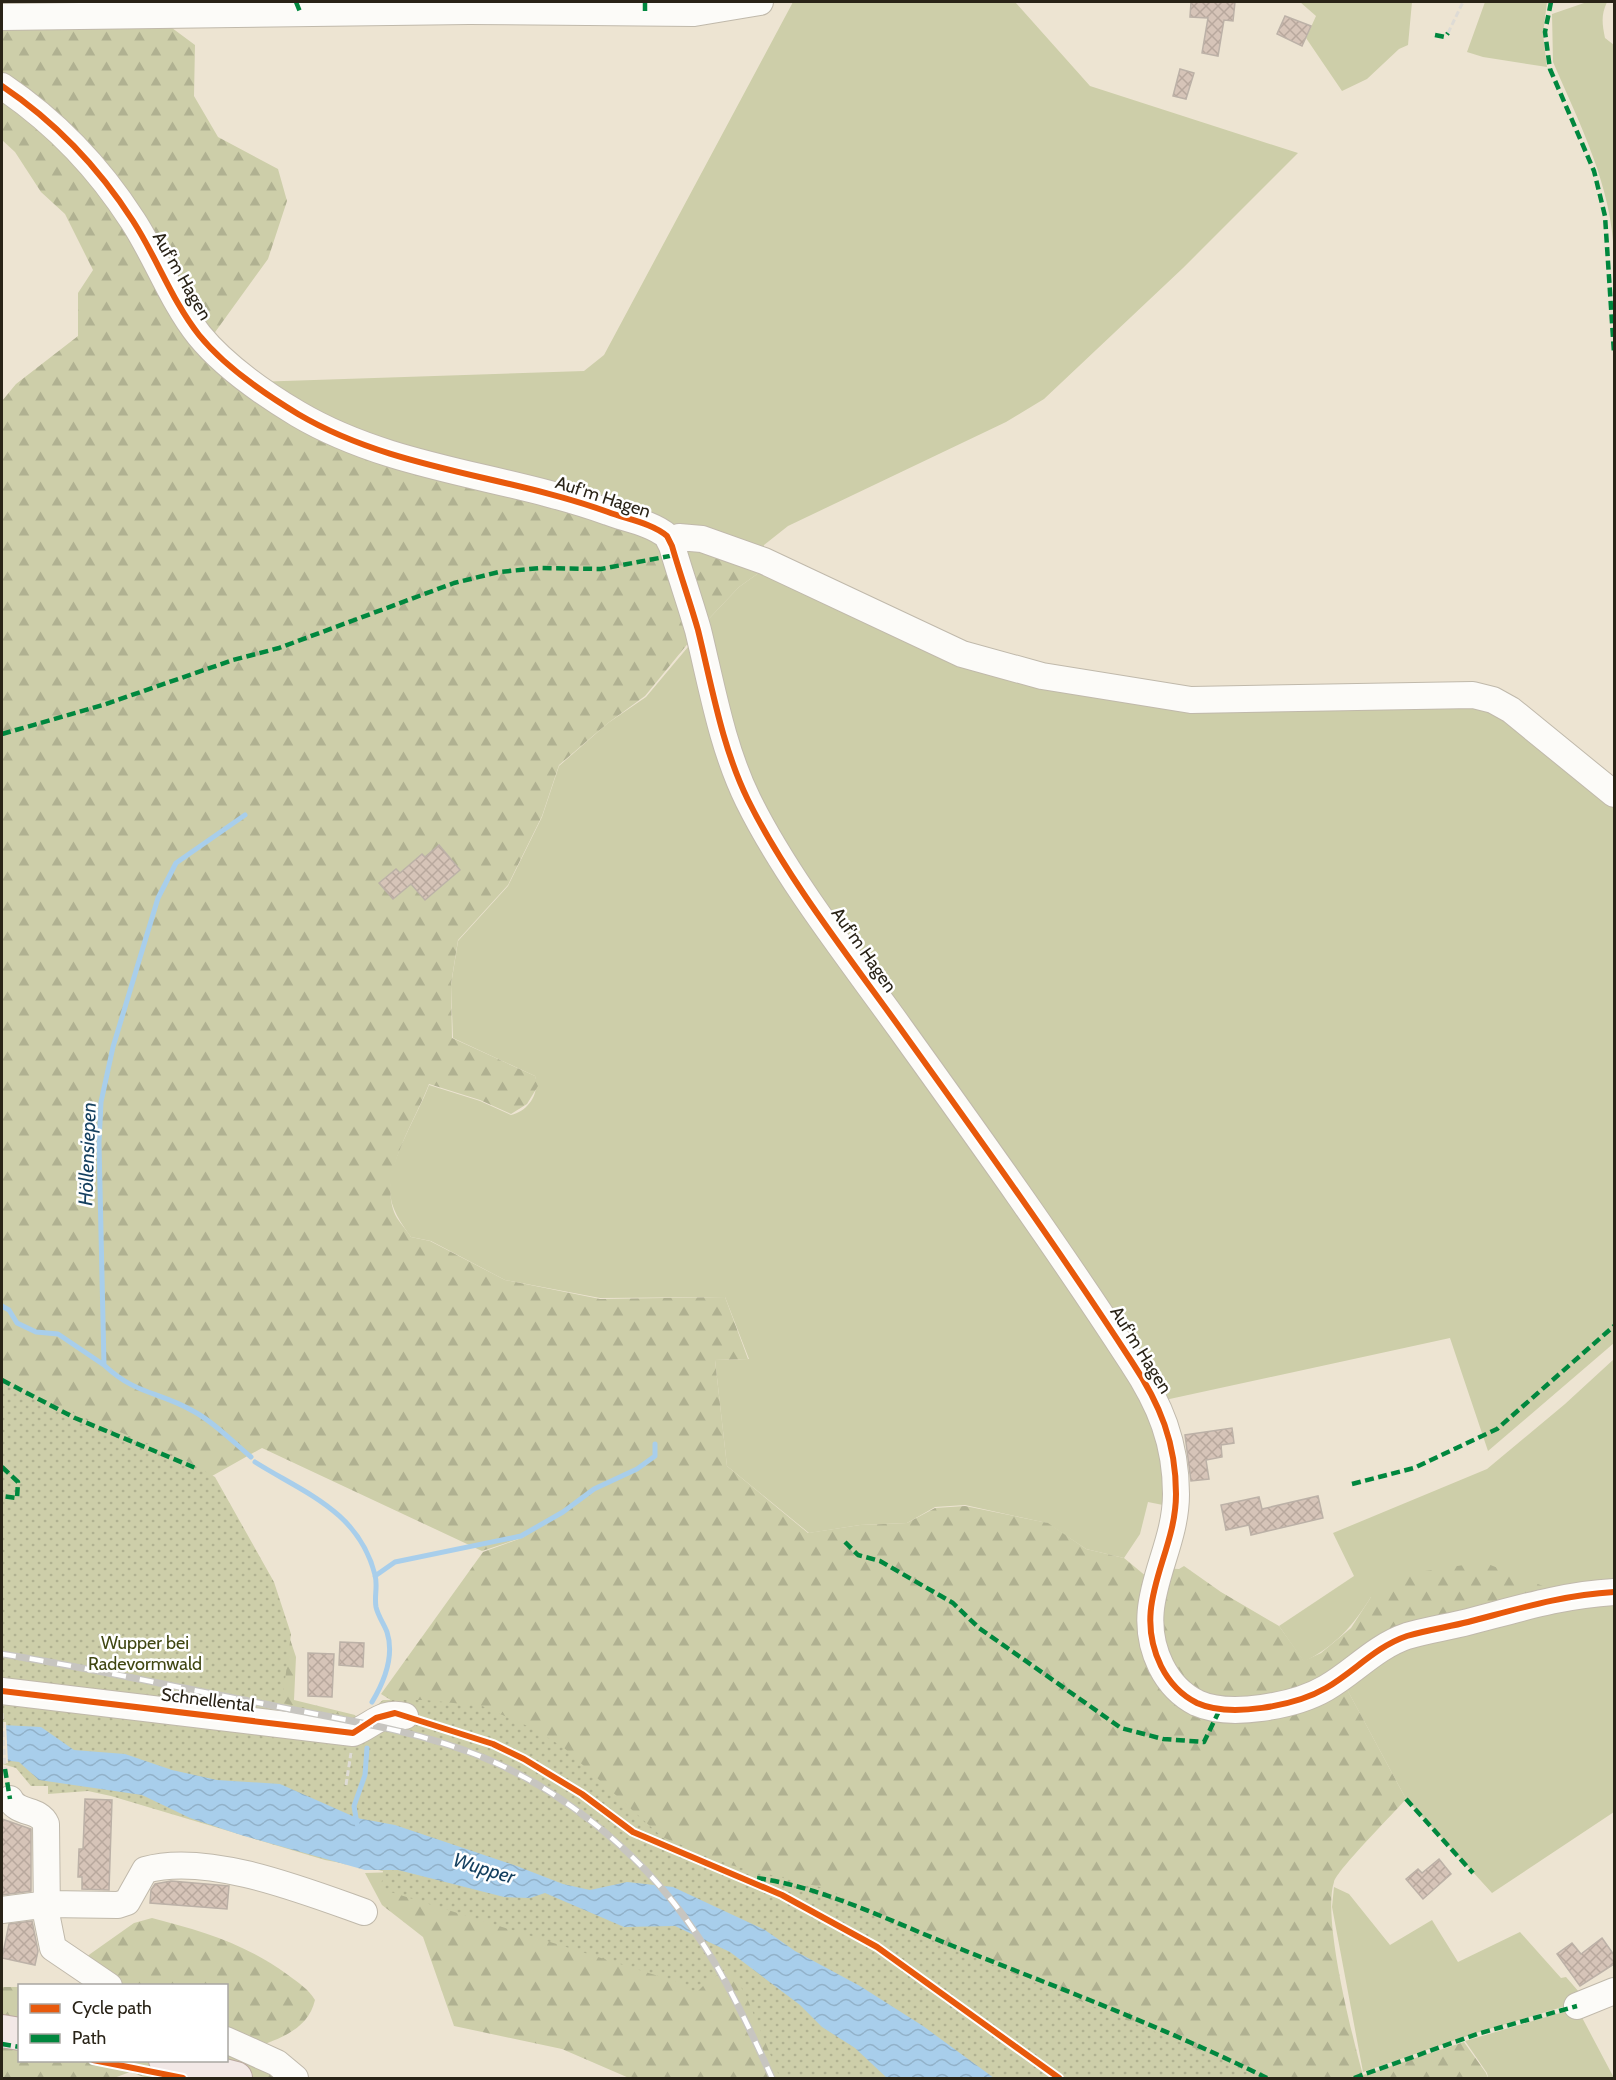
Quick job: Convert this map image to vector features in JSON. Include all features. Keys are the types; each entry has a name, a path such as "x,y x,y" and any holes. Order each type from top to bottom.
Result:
{"main road":[{"path":"2,2031 18,2034"},
{"path":"169,2062 220,2076"}],"street":[{"path":"2,17 469,11 694,13 760,2"},
{"name":"Auf'm Hagen","path":"2,86 42,115 93,167 134,222 198,333 221,357 275,399 331,432 374,450 579,502 662,532 670,541 696,626 717,712 735,768 762,826 849,956 1094,1302 1151,1390 1161,1412 1174,1461 1176,1498 1173,1527 1151,1595 1149,1619 1154,1649 1171,1682 1189,1699 1220,1709 1281,1703 1307,1697 1329,1687 1378,1651 1404,1637 1551,1599 1614,1592"},
{"path":"670,541 679,537 702,539 764,561 962,654 1042,676 1191,700 1432,694 1473,695 1493,700 1511,710 1614,794"},
{"name":"Schnellental","path":"2,1691 353,1733 376,1718 395,1713 405,1716"},
{"path":"10,1799 17,1808 40,1816 46,1824 47,1918 53,1948 107,1984"},
{"path":"2,1910 48,1904 118,1905 127,1902 146,1870 178,1866 264,1877 364,1912"},
{"path":"1577,2006 1614,1991"},
{"path":"228,2041 277,2063 295,2079"}],"path":[{"path":"1448,33 1463,2"},
{"path":"2,1705 5,1769"},
{"path":"346,1785 352,1746"}],"green space":[{"path":"793,2 1015,2 1090,86 1298,153 1183,268 1044,399 1006,422 788,526 764,545 761,556 424,463 254,382 584,371 604,355"},
{"path":"1300,2 1412,2 1408,45 1399,49 1367,79 1342,91 1306,38 1316,16"},
{"path":"1485,2 1547,2 1543,34 1547,67 1483,57 1467,52"},
{"path":"1587,2 1607,2 1603,15 1604,33 1605,38 1614,45 1614,256 1612,230 1601,180 1584,133 1553,62 1552,14"},
{"path":"2,25 168,25 195,45 194,96 218,137 278,169 287,201 268,259 213,335 225,376 313,437 417,475 588,516 746,560 760,572 739,587 703,625 645,696 608,723 559,765 542,816 508,885 458,940 451,984 452,1038 535,1076 538,1086 527,1104 511,1114 480,1100 429,1084 394,1168 391,1203 397,1218 411,1237 430,1241 505,1280 600,1299 725,1297 748,1359 715,1360 727,1466 808,1533 860,1525 907,1523 935,1508 965,1506 1048,1523 1086,1549 1124,1558 1147,1577 1160,1568 1179,1569 1184,1566 1221,1592 1279,1626 1304,1661 1321,1653 1351,1628 1371,1597 1393,1576 1483,1562 1558,1592 1468,1618 1341,1678 1406,1799 1337,1876 1331,1899 1340,1977 1363,2075 1464,2042 1488,2078 996,2078 381,1694 483,1552 527,1536 482,1551 262,1448 189,1489 287,1630 296,1657 294,1700 355,1715 369,1741 2,1722 2,401 16,384 78,336 78,293 93,270 65,214 41,192 15,152 2,140"},
{"path":"760,572 892,627 1111,691 1477,697 1614,798 1614,1343 1488,1451 1450,1338 1165,1400 854,952 753,795 703,625 739,587"},
{"path":"693,641 727,769 1152,1415 1166,1475 1163,1505 1148,1502 1140,1534 1124,1558 1086,1549 1047,1523 965,1505 935,1507 907,1523 860,1525 809,1533 727,1466 715,1360 749,1359 725,1297 600,1298 505,1280 431,1241 411,1237 397,1215 390,1197 394,1165 429,1085 480,1101 511,1115 528,1105 536,1089 535,1076 453,1038 451,985 458,941 508,886 542,817 559,766 608,723 646,697"},
{"path":"1614,1359 1614,1590 1371,1597 1357,1617 1334,1642 1304,1662 1279,1626 1354,1576 1333,1533 1487,1469 1565,1404"},
{"name":"Wupper bei Radevormwald","path":"2,1377 39,1399 176,1455 215,1477 274,1582 291,1634 282,1703 361,1719 383,1700 425,1700 482,1706 532,1728 563,1747 662,1837 730,1865 828,1889 893,1924 1267,2078 780,2078 747,1998 730,1967 707,1982 693,1996 690,1986 381,1889 383,1871 325,1860 111,1796 88,1791 48,1794 48,1786 31,1786 16,1768 2,1764"},
{"path":"1614,1597 1614,1812 1492,1893 1406,1799 1343,1682 1388,1650"},
{"path":"398,1872 675,1927 886,2078 629,2078 562,2049 454,2026 423,1937 382,1905 365,1873"},
{"path":"1334,1887 1349,1894 1390,1945 1432,1920 1458,1962 1520,1932 1561,1978 1566,1977 1586,2000 1476,2033 1363,2072 1332,1907"},
{"path":"152,1918 223,1940 272,1964 303,1986 315,2000 306,2019 290,2033 250,2049 295,2078 147,2078 130,2072 114,2078 2,2078 2,1987 18,1987 18,2062 228,2062 228,1984 107,1984 76,1964 134,1923"},
{"path":"1577,2008 1614,2078 1488,2078 1465,2041"}],"water":[{"name":"Wupper","path":"2,1725 41,1727 74,1750 125,1754 172,1770 217,1780 280,1784 357,1818 395,1825 563,1884 590,1890 627,1882 673,1887 765,1930 795,1951 860,1986 923,2026 994,2078 887,2078 855,2048 822,2027 800,2005 730,1952 675,1926 624,1927 545,1893 530,1898 504,1897 398,1870 365,1870 244,1836 190,1818 142,1795 39,1780 19,1762 2,1760"}],"pier":[{"path":"2,1722 6,1722 8,1763 2,1763"}],"building":[{"path":"1191,2 1235,2 1233,21 1224,20 1218,56 1202,53 1208,18 1190,17"},
{"path":"1285,16 1311,26 1302,46 1277,34"},
{"path":"1180,69 1194,73 1186,99 1173,96"},
{"path":"439,845 460,870 425,900 411,884 393,899 379,883 396,869 400,873 422,854 425,857"},
{"path":"1232,1428 1234,1443 1221,1445 1222,1457 1206,1460 1209,1479 1191,1481 1185,1435"},
{"path":"1318,1496 1323,1518 1251,1535 1249,1525 1226,1530 1221,1505 1259,1497 1262,1509"},
{"path":"340,1642 364,1643 363,1667 339,1665"},
{"path":"308,1653 334,1654 332,1697 308,1696"},
{"path":"85,1799 112,1800 109,1890 82,1889 82,1877 78,1877 79,1849 83,1849"},
{"path":"2,1819 31,1829 31,1891 2,1895"},
{"path":"1439,1859 1451,1874 1423,1899 1406,1879 1418,1869 1422,1873"},
{"path":"171,1881 229,1886 227,1909 150,1903 151,1890 155,1884"},
{"path":"32,1921 38,1951 35,1965 2,1958 9,1924"},
{"path":"1602,1938 1614,1955 1614,1964 1580,1986 1557,1954 1572,1943 1581,1954"}],"waterway":[{"name":"Höllensiepen","path":"245,815 176,863 158,898 113,1047 101,1102 99,1143 104,1365 126,1382 201,1416 251,1457"},
{"path":"2,1306 9,1310 17,1323 36,1332 58,1334 104,1365"},
{"path":"375,1576 395,1562 521,1536 563,1512 594,1489 637,1469 655,1456 655,1444"},
{"name":"Höllensiepen","path":"255,1462 327,1506 343,1519 367,1553 376,1579 376,1607 387,1632 390,1651 384,1678 372,1702"},
{"name":"Höllensiepen","path":"357,1824 354,1806 365,1775 367,1748"}],"railway":[{"path":"2,1654 388,1729 458,1748 492,1761 526,1778 558,1798 619,1844 671,1899 716,1965 772,2078"}],"marked path":[{"path":"296,2 301,14"},
{"path":"645,2 645,13"},
{"path":"1551,2 1545,32 1550,69 1594,171 1605,216 1614,353"},
{"path":"1435,35 1445,37 1448,33"},
{"path":"2,734 103,705 233,660 279,648 454,583 499,572 540,568 601,569 675,555"},
{"path":"1352,1484 1414,1468 1497,1429 1614,1326"},
{"path":"2,1380 75,1418 198,1469"},
{"path":"2,1467 18,1482 17,1498 2,1496"},
{"path":"845,1542 858,1555 880,1561 953,1603 979,1628 1121,1728 1163,1739 1204,1742 1220,1709"},
{"path":"5,1769 10,1799"},
{"path":"1406,1799 1473,1873"},
{"path":"757,1878 807,1889 857,1906 1151,2025 1267,2078"},
{"path":"1354,2078 1477,2034 1577,2006"},
{"path":"2,2044 18,2047"}],"cycle path":[{"path":"2,86 40,114 106,182 133,221 189,322 209,347 233,369 271,397 334,433 372,448 411,460 569,499 646,525 667,536 698,630 718,716 731,759 763,829 819,916 1076,1277 1151,1393 1169,1441 1176,1494 1174,1517 1152,1600 1150,1621 1153,1643 1161,1666 1181,1692 1197,1703 1227,1710 1280,1705 1326,1688 1375,1653 1407,1636 1558,1599 1614,1592"},
{"path":"2,1691 353,1733 376,1718 395,1713 493,1744 524,1759 582,1794 633,1832 782,1895 877,1947 1059,2078"},
{"path":"103,2062 183,2078"}]}
